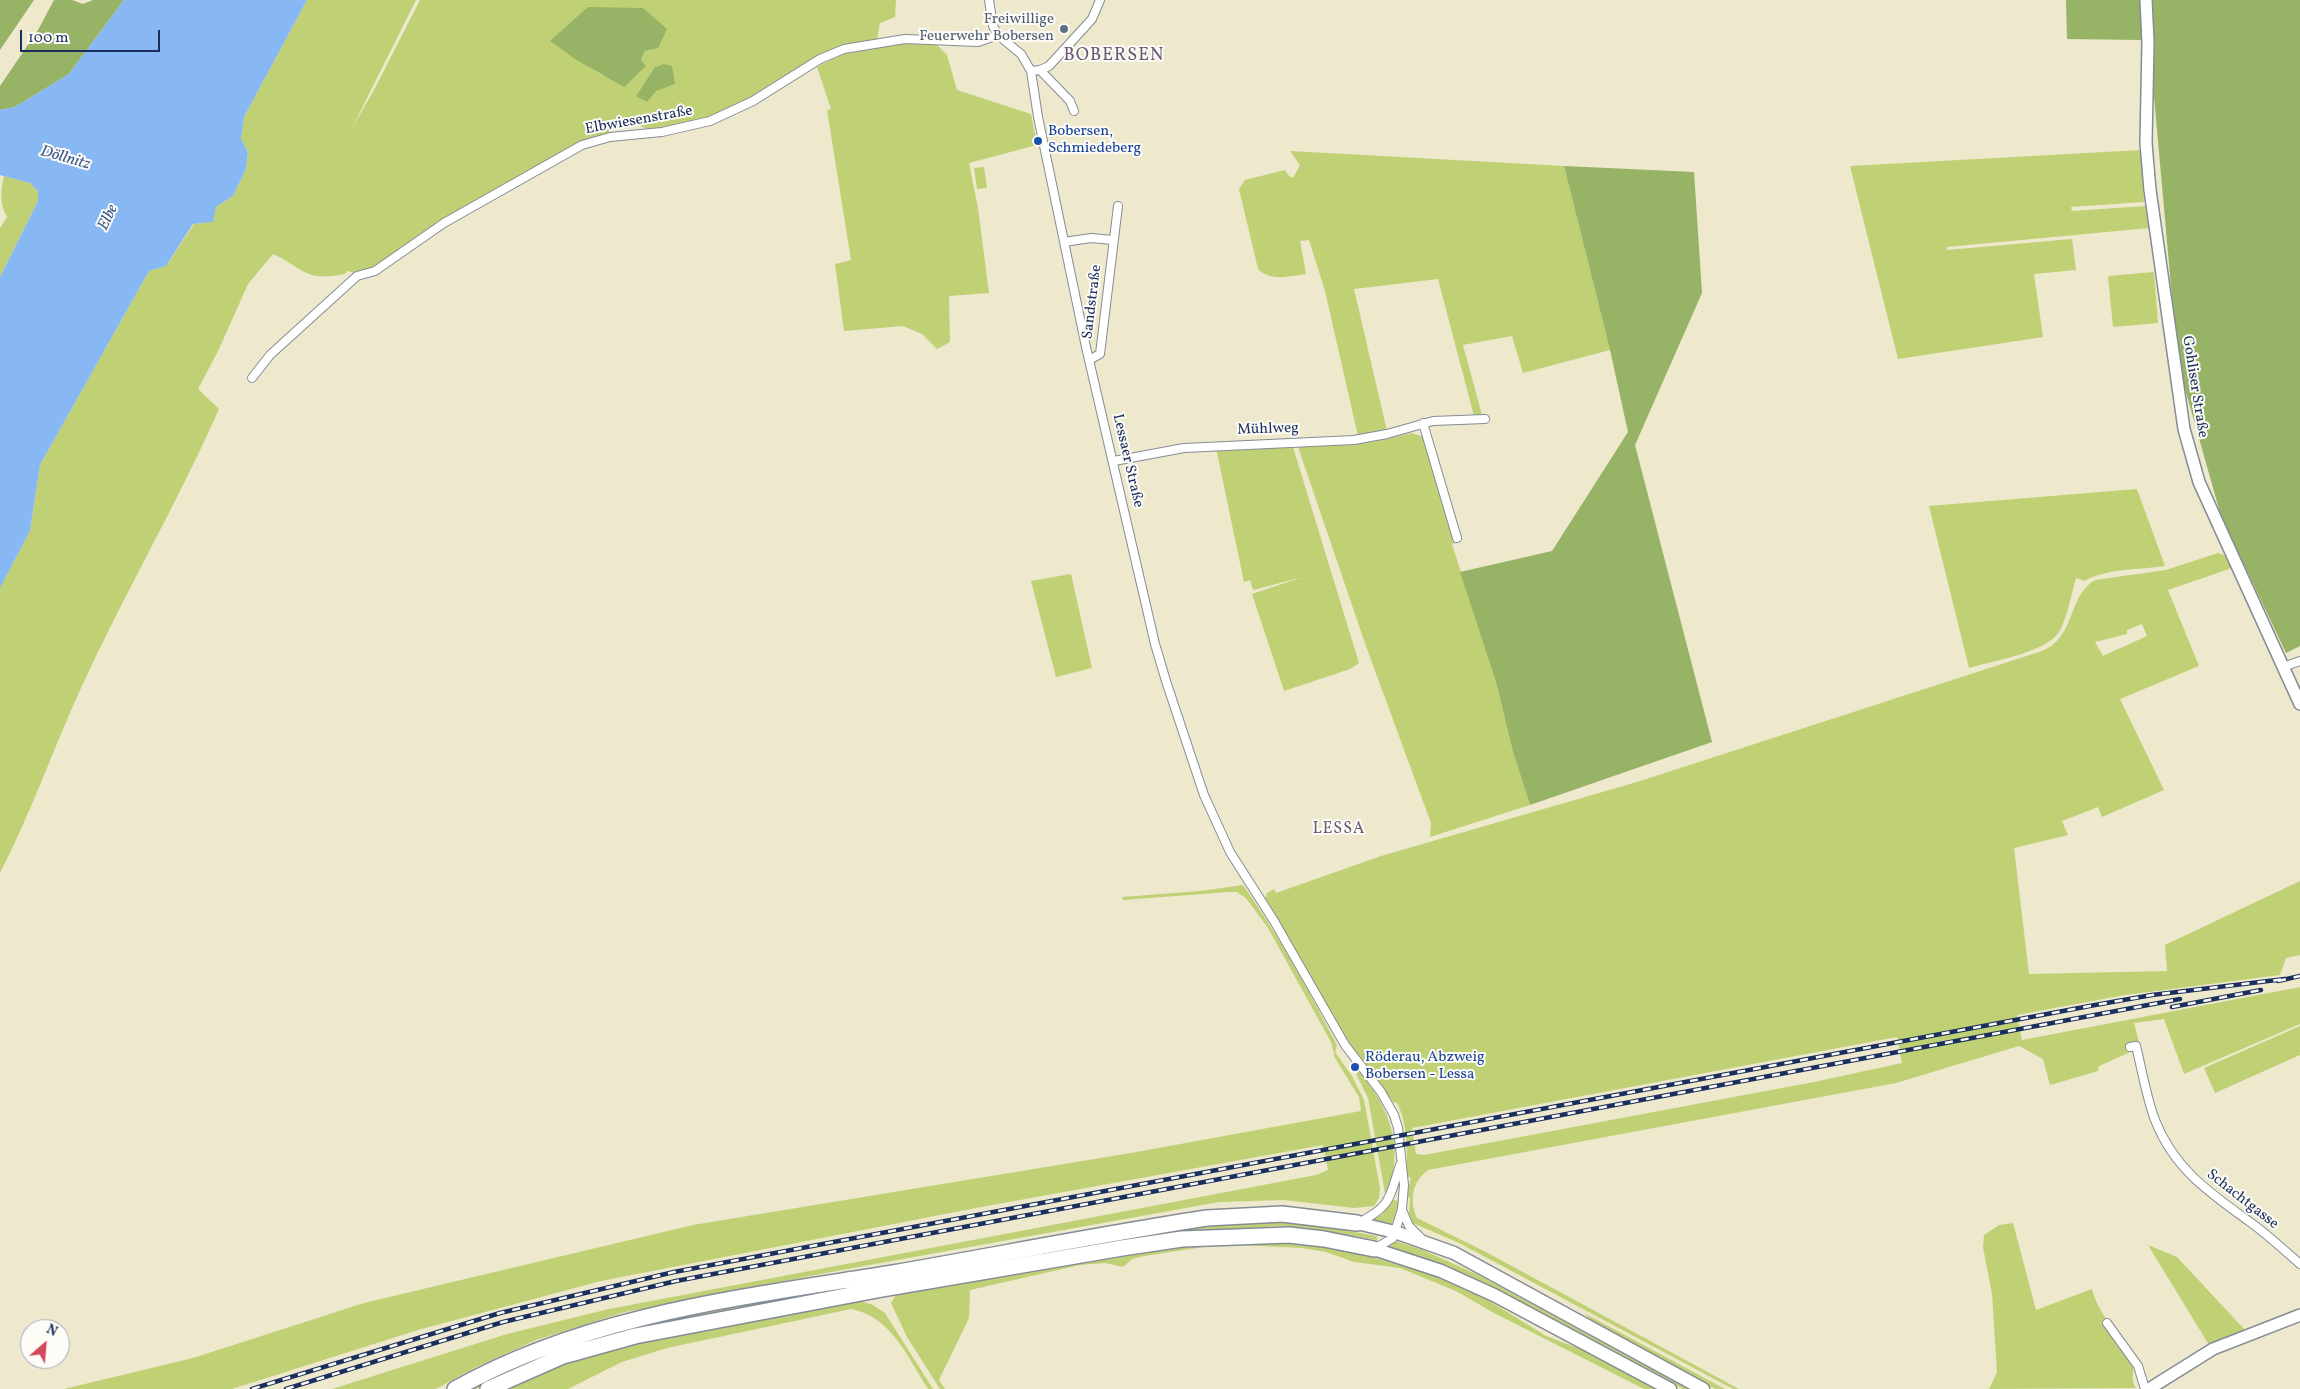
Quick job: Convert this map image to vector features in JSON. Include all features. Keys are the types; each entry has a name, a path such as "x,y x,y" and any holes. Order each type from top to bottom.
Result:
{"highway":[{"path":"455,1389 521,1356 560,1341 601,1328 712,1304 1207,1218 1282,1214 1357,1223"},
{"path":"488,1389 563,1356 635,1336 877,1290 1122,1248 1182,1239 1288,1235 1324,1239 1374,1249"}],"main road":[{"path":"1357,1223 1394,1232 1454,1253 1703,1389"},
{"path":"1374,1249 1440,1271 1487,1292 1670,1389"}],"street":[{"path":"989,0 994,26 998,35"},
{"path":"1031,71 1049,66 1092,19 1100,0"},
{"name":"Gohliser Straße","path":"2146,0 2148,42 2146,143 2177,394 2187,443 2199,482 2300,704"},
{"name":"Lessaer Straße","path":"998,35 1021,54 1031,71 1089,360 1155,644 1196,772 1230,852 1274,921 1345,1046 1388,1103 1398,1128 1404,1185 1402,1208 1394,1232"},
{"name":"Elbwiesenstraße","path":"252,378 270,355 357,276 375,271 444,223 572,149 610,137 662,132 710,121 753,101 820,59 844,49 904,38 978,42 998,35"},
{"path":"1040,70 1070,101 1074,111"},
{"name":"Sandstraße","path":"1089,360 1100,354 1118,206"},
{"path":"1064,242 1091,238 1113,240"},
{"name":"Mühlweg","path":"1114,461 1184,448 1354,440 1446,419 1485,419"},
{"path":"1423,423 1456,538"},
{"path":"2283,667 2300,661"},
{"name":"Schachtgasse","path":"2130,1047 2136,1046 2156,1121 2167,1143 2189,1175 2208,1192 2252,1223 2300,1264"},
{"path":"1357,1223 1382,1209 1391,1196 1401,1163"},
{"path":"1402,1208 1408,1226 1426,1242"},
{"path":"1374,1249 1393,1238 1394,1232"},
{"path":"2149,1389 2213,1349 2300,1315"},
{"path":"2107,1323 2138,1366 2145,1389"}],"green space":[{"path":"0,0 34,0 0,50"},
{"path":"54,0 72,0 83,4 93,0 124,0 69,74 15,107 0,110 0,86 38,30"},
{"path":"307,0 416,0 352,128 374,90 420,0 896,0 895,17 880,23 877,40 846,46 821,56 796,69 753,99 711,119 663,129 647,129 622,117 613,120 608,134 582,141 512,180 369,271 355,273 347,271 345,274 332,276 313,275 273,254 248,284 219,349 198,389 219,409 186,479 98,653 0,873 0,588 30,531 40,465 149,271 166,266 194,224 212,222 216,207 233,196 246,169 248,152 241,139 244,117","holes":["550,41 645,51 641,61 645,66 602,75","654,68 675,84 636,96"]},
{"path":"2066,0 2140,0 2142,40 2067,39"},
{"path":"2149,0 2300,0 2300,646 2286,653 2221,516 2178,364 2149,41"},
{"path":"588,7 643,8 667,29 658,48 645,51 641,60 646,66 624,87 575,59 550,41"},
{"path":"911,42 936,44 947,55 957,90 1031,114 1037,145 969,163 978,208 989,293 949,296 950,342 937,349 922,334 903,326 844,331 835,264 851,260 827,110 831,109 817,67 840,56 862,49"},
{"path":"664,64 672,66 675,84 656,91 647,102 636,96 654,68"},
{"path":"2141,150 2144,202 2071,207 2072,211 2145,206 2149,228 1947,247 1947,250 2072,239 2076,270 2034,274 2043,337 1898,359 1850,166"},
{"path":"1290,151 1564,166 1610,350 1523,373 1512,336 1463,345 1482,415 1474,416 1438,279 1354,289 1387,431 1358,436 1325,291 1309,240 1300,241 1306,274 1275,277 1269,276 1258,269 1239,189 1245,180 1285,170 1293,178 1300,165"},
{"path":"1564,166 1694,172 1702,293 1635,445 1712,742 1530,805 1513,752 1496,682 1460,572 1552,551 1628,432 1610,350"},
{"path":"984,167 987,188 977,189 974,168"},
{"path":"4,176 30,183 38,191 38,201 0,277 0,228 7,217 1,198"},
{"path":"2154,272 2158,323 2113,327 2108,276"},
{"path":"1412,433 1426,438 1456,543 1452,544 1496,682 1513,752 1530,805 1430,837 1431,823 1367,649 1298,447 1371,442"},
{"path":"1269,445 1293,447 1359,663 1350,669 1284,691 1252,594 1303,577 1253,590 1250,580 1244,582 1216,448"},
{"path":"2137,489 2165,566 2113,572 2084,581 2076,578 2065,618 2054,638 2033,650 2019,655 1969,668 1929,506"},
{"path":"2218,553 2227,556 2232,568 2168,590 2199,666 2120,699 2164,790 2102,817 2098,807 2062,821 2068,835 2014,848 2029,974 2167,971 2165,945 2300,881 2300,955 2286,958 2280,975 2125,995 2017,1015 2022,1040 2300,987 2300,1024 2184,1074 2164,1019 2134,1023 2139,1042 2127,1046 2128,1051 2135,1050 2099,1066 2098,1071 2050,1085 2043,1059 2019,1046 1896,1083 1428,1170 1418,1180 1413,1198 1417,1218 1486,1252 1739,1389 1733,1389 1459,1243 1413,1223 1409,1213 1410,1198 1406,1197 1411,1178 1407,1176 1407,1148 1401,1111 1397,1103 1393,1102 1358,1054 1356,1055 1265,898 1267,893 1274,889 1276,893 1381,856 1637,782 2042,651 2061,636 2067,627 2079,597 2095,580 2166,570","holes":["2142,624 2147,636 2103,656 2095,642 2127,634 2127,630","1897,1037 1902,1063 1814,1082 1424,1155 1416,1154 1412,1128"]},
{"path":"1071,574 1092,668 1056,677 1031,581"},
{"path":"1243,885 1269,924 1304,984 1337,1045 1335,1052 1352,1076 1364,1100 1380,1188 1379,1198 1374,1206 1354,1208 1284,1200 1219,1202 831,1272 625,1312 536,1340 476,1367 436,1389 332,1389 507,1334 609,1309 1316,1175 1328,1170 1323,1145 976,1208 601,1281 418,1330 232,1389 64,1389 193,1358 364,1303 693,1225 1131,1153 1361,1111 1359,1097 1335,1058 1331,1042 1268,928 1246,898 1237,892 1123,900 1122,897 1201,891"},
{"path":"2300,1026 2300,1055 2215,1093 2204,1068"},
{"path":"1359,1071 1379,1099 1391,1128 1395,1159 1388,1193 1385,1193 1368,1098 1356,1074"},
{"path":"1392,1200 1399,1201 1392,1224 1369,1220 1382,1215"},
{"path":"1258,1222 1310,1224 1377,1236 1377,1240 1309,1228 1278,1226 1183,1233 942,1274 518,1369 476,1389 466,1389 496,1374 619,1330 709,1311 1162,1231"},
{"path":"2013,1223 2036,1310 2092,1289 2105,1317 2123,1343 2132,1361 2133,1382 2136,1388 1989,1389 1997,1372 1992,1294 1983,1247 1984,1235 1999,1225"},
{"path":"1270,1241 1326,1247 1365,1255 1430,1274 1483,1297 1546,1336 1591,1353 1657,1389 1644,1389 1494,1313 1456,1291 1400,1268 1354,1262 1326,1252 1302,1248 1238,1245 1210,1246 1144,1256 1132,1259 1123,1267 1105,1263 1080,1265 970,1290 969,1318 939,1380 945,1389 940,1389 907,1337 891,1303 897,1293 1165,1246"},
{"path":"1395,1241 1423,1250 1476,1274 1688,1389 1683,1389 1502,1293 1388,1248"},
{"path":"2148,1245 2177,1257 2245,1330 2209,1345"},
{"path":"857,1300 873,1305 885,1313 933,1389 928,1389 888,1329 865,1313 851,1309 667,1348 622,1362 568,1389 501,1389 531,1375 618,1345"},
{"path":"1584,1313 1725,1389 1715,1389 1592,1321"}],"water":[{"path":"124,0 307,0 244,117 241,139 248,152 246,169 233,196 216,207 213,222 193,224 166,266 149,271 40,465 30,531 0,588 0,277 38,201 38,191 30,183 0,175 0,110 15,107 69,74"}],"railway":[{"path":"2278,981 2300,976"},
{"path":"252,1389 500,1313 674,1272 2095,1005 2152,995 2285,979"},
{"path":"2172,1007 2261,990"},
{"path":"286,1389 503,1322 676,1281 2180,999"}],"place":[{"name":"Freiwillige Feuerwehr Bobersen","path":"1064,29"},
{"name":"Bobersen, Schmiedeberg","path":"1038,141"},
{"name":"Röderau, Abzweig Bobersen - Lessa","path":"1355,1067"}],"district":[{"name":"BOBERSEN","path":"1114,57"},
{"name":"LESSA","path":"1339,830"}],"water label":[{"name":"Döllnitz","path":"65,159"},
{"name":"Elbe","path":"109,218"}]}
